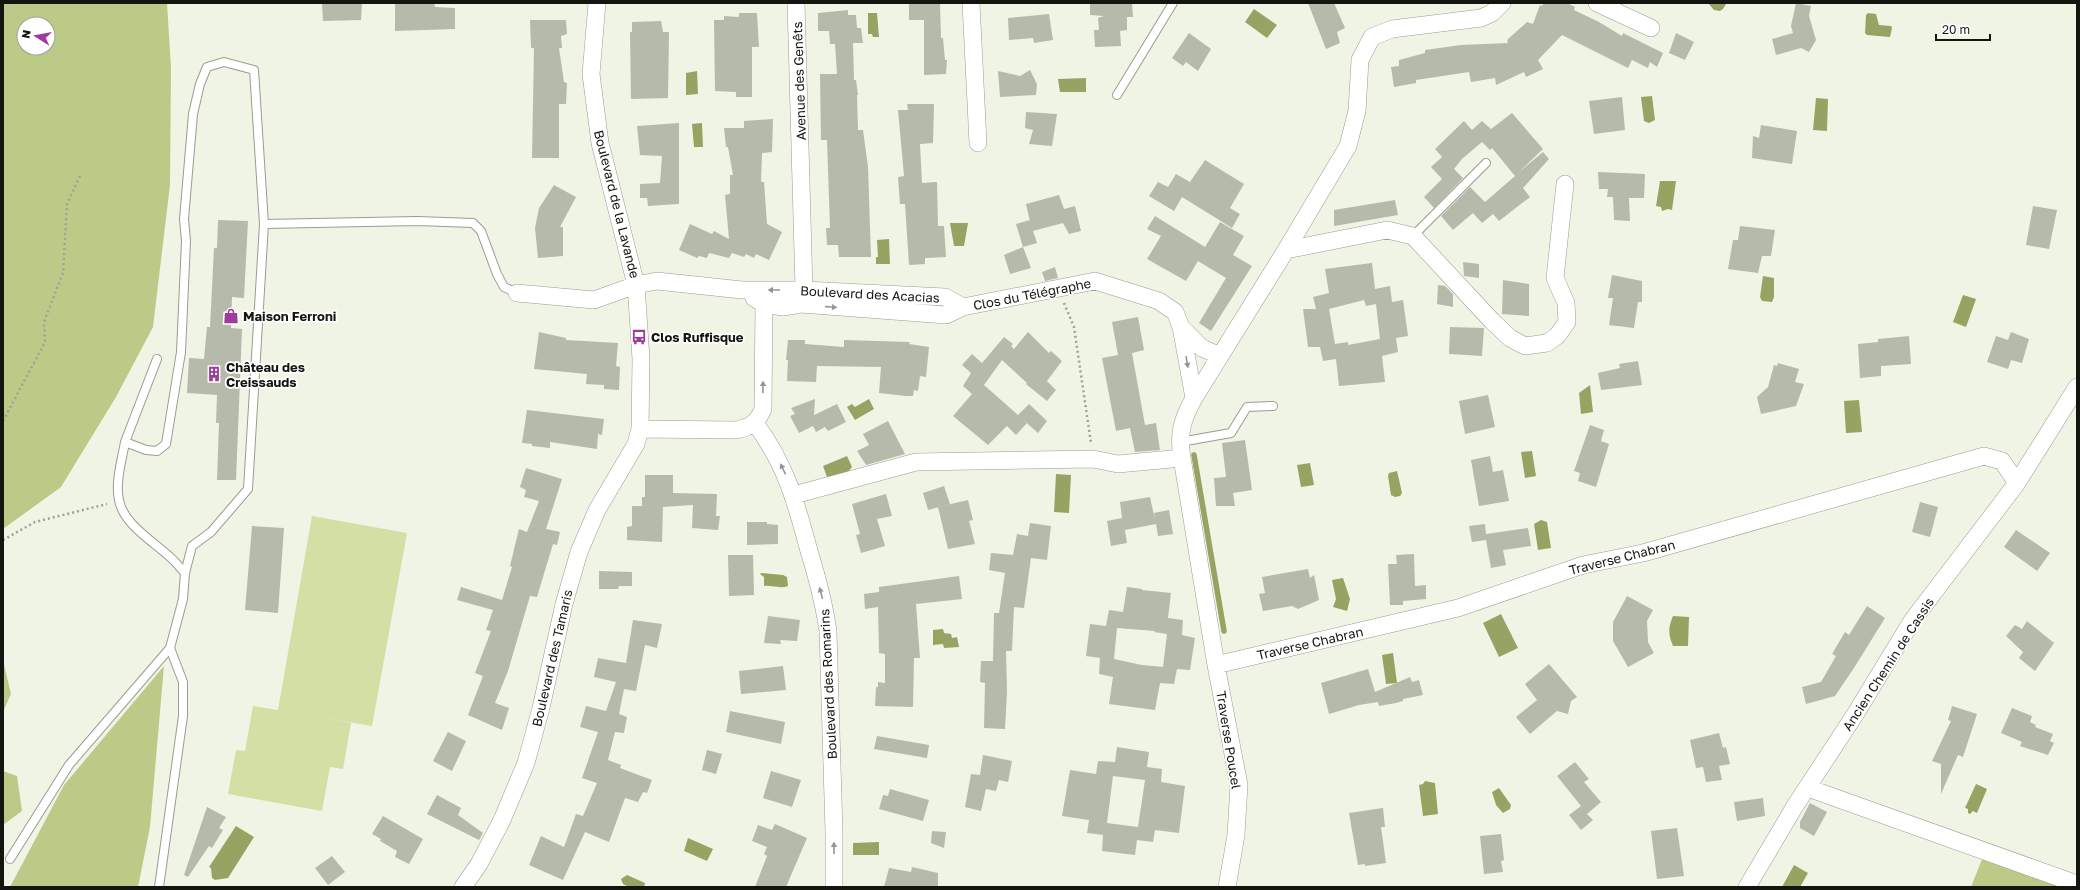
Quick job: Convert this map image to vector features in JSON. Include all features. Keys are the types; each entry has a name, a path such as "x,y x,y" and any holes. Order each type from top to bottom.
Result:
{"street":[{"name":"Boulevard de la Lavande","path":"597,3 591,74 600,143 636,285 641,359 640,429"},
{"name":"Avenue des Genêts","path":"796,3 801,160 802,297"},
{"path":"972,3 978,143"},
{"name":"Traverse Poucel","path":"1227,887 1236,835 1239,785 1216,666 1182,458 1180,442 1182,420 1348,146 1357,111 1360,60 1372,37 1392,29 1480,18 1492,13 1502,3"},
{"path":"1597,3 1651,28"},
{"path":"1286,250 1387,230 1414,236 1492,322 1510,338 1525,346 1547,343 1557,336 1567,322 1566,303 1556,278 1565,184"},
{"name":"Boulevard des Acacias","path":"517,293 594,300 636,285 657,281 946,315 963,307"},
{"name":"Clos du Télégraphe","path":"963,307 1095,281 1159,301 1175,312 1181,327 1194,398"},
{"name":"Boulevard des Acacias","path":"742,290 764,304 783,307 802,297"},
{"path":"640,429 736,430 749,428 755,423 763,409 764,304"},
{"name":"Clos du Télégraphe","path":"1181,327 1202,348 1220,356"},
{"name":"Ancien Chemin de Cassis","path":"1747,887 1912,621 2017,483 2077,388"},
{"name":"Boulevard des Romarins","path":"755,423 783,468 794,494 824,604 828,631 834,832 834,887"},
{"name":"Boulevard des Tamaris","path":"462,887 479,864 502,820 526,763 564,604 579,552 597,510 636,444 640,429"},
{"name":"Traverse Chabran","path":"1216,666 1458,608 1583,565 1643,553 1984,456 2002,461 2017,483"},
{"path":"794,494 916,462 1094,460 1118,464 1182,458"},
{"path":"1808,788 2077,884"}],"lane":[{"path":"1117,95 1173,3"},
{"path":"10,859 69,765 170,648 183,599 185,573 192,546 211,532 248,488 264,224 254,70 224,62 207,67 200,84 193,114 184,219 186,241 181,352 169,432 166,444 158,451 146,450 124,442"},
{"path":"1414,236 1486,163"},
{"path":"264,224 417,221 472,223 481,230 497,274 504,287 517,293"},
{"path":"157,359 124,442 118,480 119,501 128,518 142,534 171,557 185,573"},
{"path":"1180,442 1231,433 1246,407 1273,406"},
{"path":"159,887 183,716 183,682 170,648"}],"path":[{"path":"3,421 45,342 44,322 64,273 67,204 80,176"},
{"path":"1058,289 1074,327 1094,460"},
{"path":"3,540 35,522 119,501"}],"shaded area":[{"path":"3,3 167,3 171,68 170,185 153,327 116,397 61,487 3,529"},
{"path":"1708,3 1726,4 1720,11 1714,10"},
{"path":"1254,9 1277,25 1267,38 1245,22"},
{"path":"868,13 877,13 879,37 873,37 872,34 868,34"},
{"path":"1868,13 1876,14 1879,25 1891,26 1890,37 1867,35 1865,33 1866,15"},
{"path":"697,71 698,94 686,95 686,73"},
{"path":"1086,78 1086,92 1060,92 1058,79"},
{"path":"1652,96 1655,120 1649,123 1644,121 1641,97"},
{"path":"1816,98 1828,99 1827,131 1813,130"},
{"path":"702,123 703,147 694,147 692,124"},
{"path":"1660,181 1676,181 1672,210 1668,209 1662,211 1661,207 1656,206"},
{"path":"950,223 968,223 964,246 954,246"},
{"path":"889,239 890,264 876,264 876,257 878,257 877,240"},
{"path":"1763,276 1774,278 1774,297 1772,302 1762,301 1760,297"},
{"path":"1963,295 1976,299 1966,327 1953,322"},
{"path":"1590,385 1593,412 1581,414 1579,393"},
{"path":"869,399 874,409 855,420 847,407 852,404 855,407"},
{"path":"1859,400 1862,432 1846,433 1844,401"},
{"path":"1532,451 1536,476 1525,478 1521,452"},
{"path":"847,456 852,467 848,472 827,477 823,466"},
{"path":"1310,463 1314,485 1301,487 1297,465"},
{"path":"1397,471 1402,493 1400,496 1395,497 1391,495 1388,476 1389,473"},
{"path":"1056,474 1071,475 1069,513 1054,512"},
{"path":"312,516 407,533 372,726 324,718 351,723 343,769 330,767 322,811 228,794 236,750 245,751 253,706 278,710"},
{"path":"1541,520 1547,522 1551,548 1538,550 1534,524"},
{"path":"760,574 783,575 787,577 788,586 764,586 764,577"},
{"path":"1343,578 1350,599 1347,611 1333,607 1336,599 1332,580"},
{"path":"1501,614 1518,648 1499,657 1483,623"},
{"path":"1673,616 1689,617 1688,646 1673,646 1669,631"},
{"path":"943,629 944,633 951,634 952,638 957,637 959,647 944,648 943,644 933,645 933,630"},
{"path":"1393,653 1397,683 1386,684 1382,655"},
{"path":"3,660 11,694 3,712"},
{"path":"164,666 150,827 138,887 10,887 64,785"},
{"path":"3,771 17,776 22,811 3,825"},
{"path":"1425,781 1435,783 1438,814 1423,816 1419,785 1423,784"},
{"path":"1976,784 1987,789 1977,813 1973,811 1970,814 1968,813 1968,809 1965,808"},
{"path":"1499,788 1511,805 1510,809 1503,813 1496,805 1492,792"},
{"path":"236,826 254,837 228,878 215,880 212,878 211,868 209,867"},
{"path":"688,838 713,849 707,861 684,851"},
{"path":"879,842 879,855 853,855 853,843"},
{"path":"1986,849 2077,887 1971,887"},
{"path":"1794,865 1808,873 1800,887 1782,887"},
{"path":"627,875 645,883 644,887 629,887 623,884 621,879"}],"building":[{"path":"322,3 362,3 361,20 323,21"},
{"path":"395,3 434,3 435,7 455,8 455,29 395,31"},
{"path":"909,3 940,3 941,38 943,38 945,60 947,60 946,74 924,75 924,20 909,20"},
{"path":"1090,3 1132,3 1133,17 1127,17 1127,30 1120,31 1121,46 1095,47 1094,30 1099,30 1098,18 1104,16 1090,15"},
{"path":"1308,3 1334,3 1345,28 1337,32 1340,43 1326,49"},
{"path":"1544,3 1567,3 1575,7 1574,10 1599,22 1622,36 1623,33 1663,53 1657,67 1650,62 1648,68 1632,60 1628,68 1562,35 1538,60 1543,69 1526,77 1524,72 1496,85 1495,78 1471,82 1469,72 1416,80 1416,83 1394,87 1391,67 1399,66 1399,60 1425,53 1425,50 1461,45 1508,43 1507,40 1527,22 1533,24 1540,5 1542,6"},
{"path":"1796,3 1811,6 1809,16 1816,40 1809,52 1801,48 1776,55 1772,39 1793,33 1791,26"},
{"path":"848,10 848,15 856,15 857,28 861,28 863,43 853,43 854,80 856,80 858,95 858,130 863,130 868,167 871,257 839,257 838,245 827,245 826,228 830,228 827,140 821,140 820,74 837,74 835,44 830,44 829,31 818,31 818,13"},
{"path":"739,13 757,13 759,47 752,47 752,97 736,97 736,92 715,91 714,20 724,20 724,16 739,17"},
{"path":"1049,14 1053,40 1034,43 1033,38 1009,40 1008,18"},
{"path":"530,20 566,20 567,34 561,36 562,48 559,48 564,82 567,83 566,104 559,104 559,158 532,158 534,48 531,48"},
{"path":"661,21 663,32 669,32 668,98 631,99 630,32 632,32 632,22"},
{"path":"1189,33 1211,49 1198,71 1186,62 1183,66 1172,58"},
{"path":"1676,33 1694,42 1685,60 1669,53"},
{"path":"1030,70 1037,84 1036,95 1000,97 998,71 1020,76"},
{"path":"1622,97 1625,130 1594,134 1589,101"},
{"path":"907,104 934,104 933,143 920,144 922,183 937,182 938,226 944,226 946,257 925,258 925,264 909,265 905,204 900,204 898,177 904,176 898,110 908,110"},
{"path":"1026,112 1057,114 1052,146 1029,144 1033,130 1025,128"},
{"path":"1512,113 1543,149 1519,172 1543,152 1549,159 1523,188 1530,197 1499,221 1493,214 1482,223 1473,213 1453,230 1441,216 1470,187 1485,202 1515,176 1492,148 1490,150 1482,142 1462,159 1454,169 1463,178 1434,208 1424,197 1442,179 1431,167 1442,157 1435,149 1464,121 1472,130 1482,121 1491,129"},
{"path":"773,119 772,152 762,153 761,182 764,182 767,224 782,232 769,260 756,254 754,258 746,254 744,257 732,253 729,258 709,253 707,258 699,256 697,258 679,250 690,224 712,234 714,231 729,239 725,195 730,194 730,175 733,175 728,147 726,147 724,128 744,128 744,121"},
{"path":"679,123 679,204 648,206 647,198 640,198 640,184 660,183 662,156 640,155 637,126"},
{"path":"1761,125 1797,131 1792,164 1752,158 1753,136 1759,138"},
{"path":"1205,160 1244,184 1230,208 1240,214 1232,228 1182,197 1174,211 1149,196 1158,182 1168,187 1176,174 1190,182"},
{"path":"1598,172 1645,174 1644,198 1629,198 1630,221 1614,220 1613,197 1607,197 1608,189 1599,189"},
{"path":"554,185 576,197 560,227 563,227 563,256 538,258 535,228 539,208"},
{"path":"1059,195 1064,209 1075,206 1081,231 1069,234 1063,223 1033,231 1037,243 1023,247 1016,224 1030,220 1026,204"},
{"path":"1395,200 1398,215 1334,226 1334,210"},
{"path":"2033,206 2057,210 2049,249 2026,245"},
{"path":"1155,216 1205,247 1220,222 1244,236 1233,255 1252,266 1211,331 1199,323 1226,278 1198,261 1186,281 1147,259 1161,236 1147,229"},
{"path":"218,220 248,221 244,298 232,297 231,328 242,329 236,480 217,480 219,423 216,423 217,395 187,393 189,358 204,359 207,327 210,327 214,248 217,248"},
{"path":"1740,226 1775,230 1771,256 1762,256 1758,273 1728,269 1733,240 1738,240"},
{"path":"1023,247 1031,268 1010,274 1004,255"},
{"path":"1463,262 1479,264 1479,278 1464,276"},
{"path":"1372,263 1375,289 1390,286 1392,302 1403,300 1408,336 1396,338 1398,352 1382,356 1385,382 1339,386 1336,359 1323,361 1320,347 1308,347 1303,309 1316,309 1313,297 1329,293 1325,269","holes":["1364,300 1366,306 1376,304 1380,339 1348,345 1348,342 1335,344 1329,309"]},
{"path":"1055,267 1058,278 1045,281 1042,272"},
{"path":"1612,275 1642,281 1642,302 1638,302 1634,328 1609,325 1613,298 1608,298"},
{"path":"1503,280 1529,284 1529,316 1502,314"},
{"path":"1438,285 1445,286 1453,294 1453,307 1437,304"},
{"path":"1138,317 1144,350 1132,353 1145,425 1156,423 1160,450 1135,452 1130,428 1116,431 1102,358 1118,355 1112,322"},
{"path":"1450,327 1484,328 1482,356 1449,354"},
{"path":"539,332 566,338 566,340 618,343 616,366 620,367 619,390 604,389 604,385 586,384 587,374 534,369"},
{"path":"1028,332 1049,353 1051,351 1062,361 1047,381 1056,390 1047,401 1026,384 1027,383 1002,360 984,385 1018,415 1029,404 1047,421 1038,433 1027,423 1016,435 1007,426 988,445 953,416 972,394 963,386 971,373 962,365 972,354 982,363 1004,337 1013,344 1011,346 1014,349"},
{"path":"2011,332 2029,339 2022,363 2011,360 2008,369 1987,362 1996,336 2008,340"},
{"path":"1909,336 1911,364 1881,366 1881,376 1860,378 1858,344 1878,342 1878,339"},
{"path":"788,340 805,340 805,344 844,347 844,340 910,342 909,344 929,347 926,377 920,376 918,391 914,390 913,396 879,393 881,367 817,366 816,382 787,381 788,360 786,360"},
{"path":"1638,361 1642,385 1601,390 1598,373 1620,368 1619,364"},
{"path":"1778,363 1799,369 1795,382 1804,384 1796,406 1761,414 1757,397 1768,387 1774,365 1777,366"},
{"path":"1488,395 1495,427 1465,434 1459,401"},
{"path":"815,399 814,415 837,404 846,422 828,431 825,427 816,432 813,426 799,433 790,416 795,414 791,408"},
{"path":"527,410 604,419 602,435 598,434 597,449 550,442 550,448 522,443"},
{"path":"888,421 905,454 866,465 857,451 869,445 863,434"},
{"path":"1590,425 1604,430 1601,441 1609,444 1596,487 1578,481 1580,473 1574,471"},
{"path":"1245,440 1252,490 1233,493 1235,506 1216,506 1214,478 1226,477 1222,443"},
{"path":"1490,456 1493,472 1503,470 1509,501 1479,506 1471,460"},
{"path":"526,468 562,479 546,529 560,532 557,545 553,544 537,597 530,596 508,671 495,703 509,708 502,730 468,715 483,676 475,673 491,631 486,630 493,610 457,600 461,587 502,600 512,567 510,566 519,529 527,532 539,501 524,497 526,490 520,487"},
{"path":"645,475 673,475 673,493 717,494 716,516 720,516 718,530 692,528 693,505 663,507 662,542 627,540 627,527 632,526 632,506 642,506 642,497 645,497"},
{"path":"944,486 950,504 928,510 923,493"},
{"path":"886,494 892,516 877,519 885,546 861,553 856,535 860,534 852,504"},
{"path":"1150,497 1155,520 1154,513 1169,510 1173,534 1158,536 1156,524 1125,530 1127,543 1111,546 1107,521 1122,518 1120,502"},
{"path":"968,500 973,520 969,521 975,544 948,549 938,507"},
{"path":"1920,502 1938,507 1930,537 1912,532"},
{"path":"747,522 767,522 767,524 778,525 778,544 747,545"},
{"path":"1030,523 1051,526 1047,560 1031,558 1024,608 1014,607 1012,651 1006,651 1007,692 1005,729 984,728 985,683 980,682 981,661 993,661 994,613 999,613 1005,573 989,570 991,553 1013,555 1017,534 1028,536"},
{"path":"1485,524 1486,534 1528,528 1531,546 1503,550 1506,565 1491,568 1486,540 1472,542 1469,526"},
{"path":"252,526 284,528 278,613 245,610"},
{"path":"2016,530 2050,553 2037,571 2004,547"},
{"path":"1414,554 1415,586 1426,585 1426,599 1403,601 1403,605 1390,605 1388,564 1397,564 1396,555"},
{"path":"728,555 753,555 754,595 729,596"},
{"path":"1308,569 1310,578 1314,575 1319,600 1298,609 1292,606 1263,611 1259,594 1265,593 1262,577"},
{"path":"599,571 632,572 632,586 619,586 618,589 599,589"},
{"path":"959,576 962,599 916,604 920,658 914,658 913,707 875,706 876,687 878,687 878,682 885,683 885,654 879,653 878,607 865,609 864,594 879,592 879,587"},
{"path":"1127,587 1171,593 1168,618 1183,620 1182,635 1195,638 1190,670 1177,669 1174,684 1160,683 1155,710 1109,704 1113,677 1099,674 1100,658 1086,656 1090,624 1106,626 1109,610 1123,612","holes":["1117,628 1155,631 1154,632 1167,634 1163,667 1142,665 1114,659"]},
{"path":"1627,596 1653,610 1647,621 1648,642 1654,653 1628,667 1613,641 1613,622"},
{"path":"1867,606 1885,618 1854,668 1835,696 1806,704 1802,687 1821,682 1836,656 1832,654 1845,632 1849,635"},
{"path":"768,616 800,620 797,641 780,640 781,644 764,643"},
{"path":"633,620 662,624 657,648 645,645 636,691 624,689 619,714 627,717 624,733 615,732 608,760 621,765 620,768 652,780 647,793 643,792 638,802 625,798 609,842 585,832 563,880 529,865 541,836 564,847 576,814 583,816 597,783 582,778 598,732 580,727 586,706 606,711 616,682 594,677 598,658 626,663"},
{"path":"2027,621 2054,643 2035,671 2019,658 2023,652 2006,636 2015,625 2022,629"},
{"path":"1549,664 1577,697 1571,701 1568,714 1557,711 1530,734 1516,717 1537,700 1525,684"},
{"path":"783,666 786,690 741,694 739,671"},
{"path":"1368,669 1375,692 1410,677 1412,682 1419,680 1423,695 1403,699 1403,701 1396,703 1379,706 1378,702 1359,705 1329,714 1321,683"},
{"path":"1952,706 1977,714 1963,757 1958,755 1941,794 1941,764 1932,761 1951,721 1948,720"},
{"path":"2012,708 2032,716 2030,722 2036,725 2035,727 2053,734 2050,741 2054,743 2048,755 2020,746 2022,742 2001,733"},
{"path":"730,711 785,722 781,744 726,732"},
{"path":"448,732 466,741 452,771 433,761"},
{"path":"1719,733 1723,748 1726,747 1730,764 1719,766 1722,780 1706,782 1703,767 1696,768 1690,740"},
{"path":"877,736 929,745 927,758 874,749"},
{"path":"1117,747 1149,752 1147,767 1162,769 1161,782 1185,786 1179,833 1155,830 1153,842 1137,840 1135,855 1102,851 1103,835 1087,833 1089,820 1062,816 1070,770 1096,774 1098,761 1115,762","holes":["1113,776 1145,780 1138,827 1107,823"]},
{"path":"707,750 722,754 716,774 702,770"},
{"path":"983,755 1012,761 1008,782 999,780 996,791 986,789 981,811 965,807 971,774 980,775"},
{"path":"1575,762 1589,779 1584,782 1601,802 1587,814 1593,820 1581,830 1569,815 1581,806 1557,776"},
{"path":"771,771 801,780 792,807 763,798"},
{"path":"890,789 929,800 923,821 879,809 883,795 888,796"},
{"path":"437,795 461,808 458,815 483,833 479,840 427,814"},
{"path":"1763,798 1765,816 1737,821 1734,802"},
{"path":"1810,803 1827,812 1814,836 1800,828 1800,822"},
{"path":"207,807 226,817 219,828 223,830 212,848 209,846 188,877 184,875"},
{"path":"1383,808 1385,827 1381,827 1386,863 1365,866 1365,864 1358,865 1349,813"},
{"path":"383,816 423,839 409,864 395,857 397,851 380,841 381,839 372,834"},
{"path":"775,824 807,838 786,887 755,887 767,856 764,854 767,847 752,841 758,825 772,830"},
{"path":"1677,828 1684,876 1657,879 1651,831"},
{"path":"932,831 946,832 944,848 931,843"},
{"path":"1501,834 1504,860 1501,861 1503,872 1484,874 1480,836"},
{"path":"332,856 345,872 328,885 315,868"},
{"path":"912,867 938,873 938,887 884,887 889,868 911,872"}],"waterway":[{"path":"1194,455 1224,631"}],"place":[{"name":"Maison Ferroni","path":"231,316"},
{"name":"Clos Ruffisque","path":"639,337"},
{"name":"Château des Creissauds","path":"214,374"}]}
